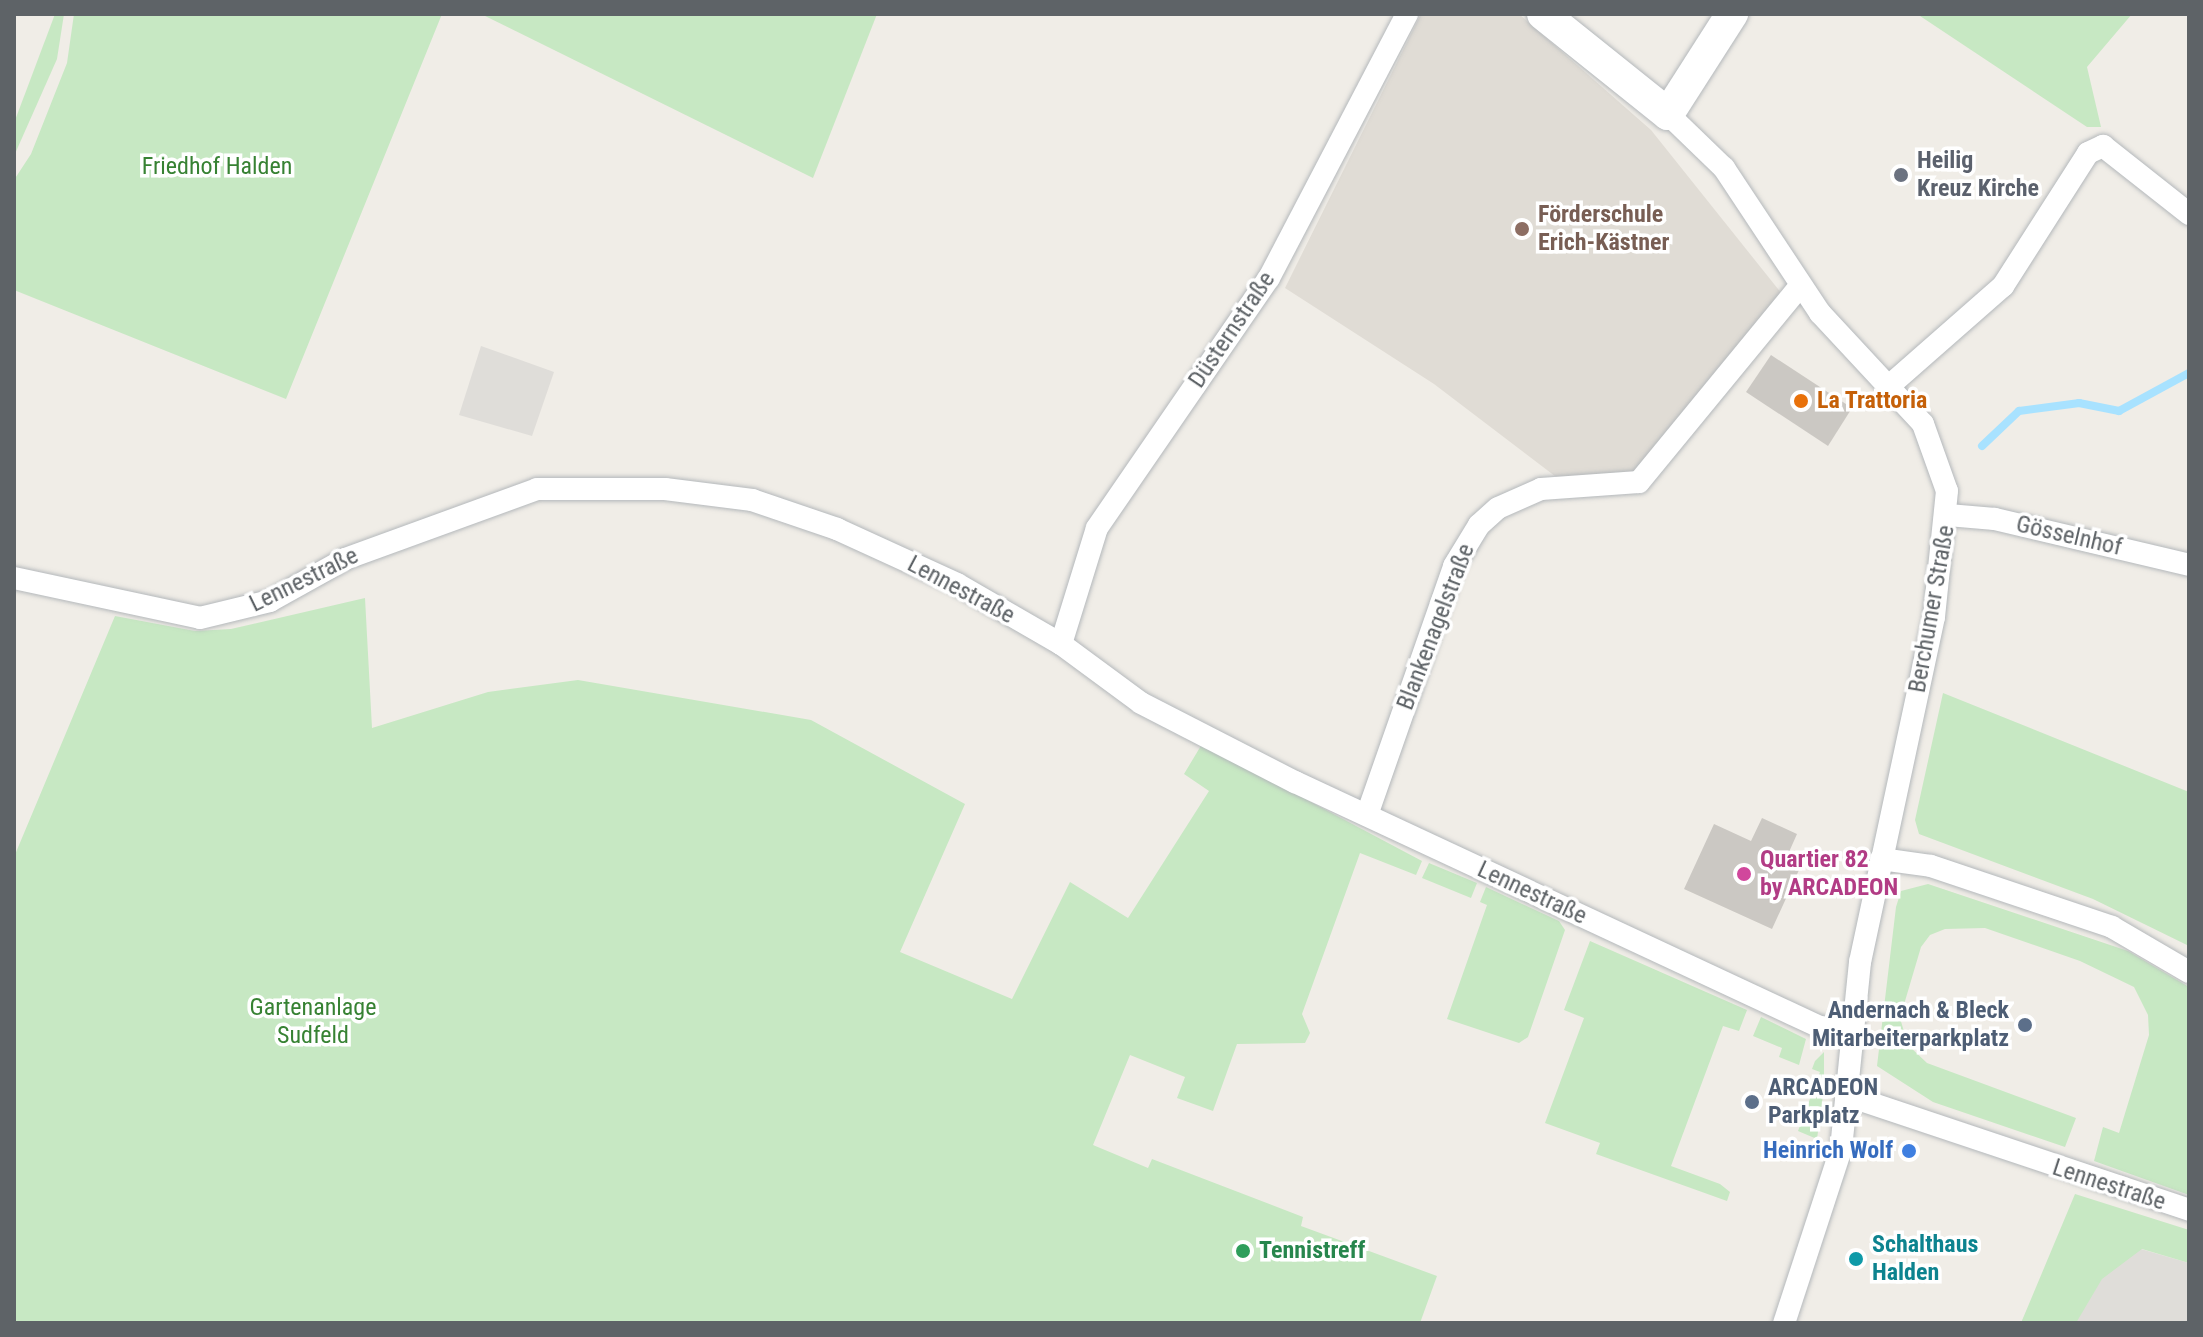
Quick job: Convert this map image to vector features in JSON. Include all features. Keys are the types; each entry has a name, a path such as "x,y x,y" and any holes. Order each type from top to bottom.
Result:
{"main road":[{"name":"Berchumer Straße","path":"1543,14 1668,114"},
{"path":"1668,114 1732,14"}],"street":[{"name":"Düsternstraße","path":"1061,644 1097,528 1269,278 1407,14"},
{"name":"Berchumer Straße","path":"1668,114 1724,168 1800,286 1889,386 1935,445 1948,515 1934,617 1881,859 1852,1031 1849,1096 1841,1149 1784,1323"},
{"path":"1889,386 2003,286 2088,153 2103,146 2189,214"},
{"name":"Blankenagelstraße","path":"1367,815 1454,566 1472,533 1498,508 1541,489 1639,482 1800,286"},
{"name":"Lennestraße","path":"14,578 162,612 211,616 270,601 345,559 500,499 574,485 716,492 809,518 957,584 1061,644 1141,703 1367,815 1807,1022 1852,1031"},
{"name":"Gösselnhof","path":"1948,515 1995,519 2189,565"},
{"path":"1881,859 1945,871 2112,927 2189,972"},
{"name":"Lennestraße","path":"1849,1096 2189,1210"}],"shaded area":[{"name":"Förderschule Erich-Kästner","path":"1421,14 1519,14 1651,130 1782,294 1649,472 1568,486 1434,384 1285,288"},
{"path":"481,346 554,372 532,436 459,415"},
{"path":"2065,1227 2189,1263 2189,1323 2021,1323"}],"green space":[{"path":"55,14 64,14 57,59 14,156 14,123"},
{"name":"Friedhof Halden","path":"74,14 442,14 286,399 14,290 14,180 31,154 67,63"},
{"path":"481,14 877,14 813,178"},
{"path":"1917,14 2132,14 2087,67 2101,127 2087,127"},
{"name":"Gartenanlage Sudfeld","path":"365,598 372,728 488,692 578,680 811,720 965,804 900,952 1012,999 1070,882 1128,918 1209,791 1184,774 1202,744 1422,861 1416,875 1360,853 1302,1014 1310,1033 1305,1043 1237,1044 1213,1111 1177,1098 1185,1077 1130,1055 1093,1145 1148,1168 1152,1159 1303,1217 1301,1226 1437,1276 1420,1323 14,1323 14,857 115,616 195,631 231,629"},
{"path":"1943,693 2189,792 2189,946 2093,899 1919,834 1915,820"},
{"path":"1429,863 1477,883 1471,898 1422,878"},
{"path":"1928,884 2128,951 2189,987 2189,1195 2094,1161 2103,1127 2119,1133 2149,1035 2148,1015 2134,987 2080,961 1985,928 1945,929 1930,935 1921,947 1900,1018 1908,1045 1927,1063 2076,1118 2065,1147 1933,1102 1877,1066 1896,907 1901,891"},
{"path":"1486,887 1559,921 1565,930 1528,1037 1519,1043 1447,1019 1487,905 1480,902"},
{"path":"1590,941 1747,1010 1739,1031 1723,1026 1671,1166 1720,1184 1730,1192 1727,1201 1596,1154 1600,1143 1545,1123 1584,1018 1564,1010"},
{"path":"1761,1017 1806,1039 1799,1065 1779,1057 1782,1048 1753,1036"},
{"path":"1824,1052 1824,1088 1817,1139 1798,1131 1820,1072 1812,1069"},
{"path":"2075,1194 2189,1230 2189,1263 2142,1249 2102,1279 2076,1323 2021,1323"}],"building":[{"name":"La Trattoria","path":"1771,355 1852,408 1828,446 1746,392"},
{"name":"Quartier 82 by ARCADEON","path":"1762,818 1797,834 1789,852 1804,859 1772,929 1684,889 1714,824 1751,841"}],"waterway":[{"path":"1982,446 2019,411 2079,403 2119,411 2189,373"}],"place":[{"name":"Heilig Kreuz Kirche","path":"1901,175"},
{"name":"Förderschule Erich-Kästner","path":"1522,229"},
{"name":"La Trattoria","path":"1801,401"},
{"name":"Quartier 82 by ARCADEON","path":"1744,874"},
{"name":"Andernach & Bleck Mitarbeiterparkplatz","path":"2025,1025"},
{"name":"ARCADEON Parkplatz","path":"1752,1102"},
{"name":"Heinrich Wolf","path":"1909,1151"},
{"name":"Tennistreff","path":"1243,1251"},
{"name":"Schalthaus Halden","path":"1856,1259"}]}
